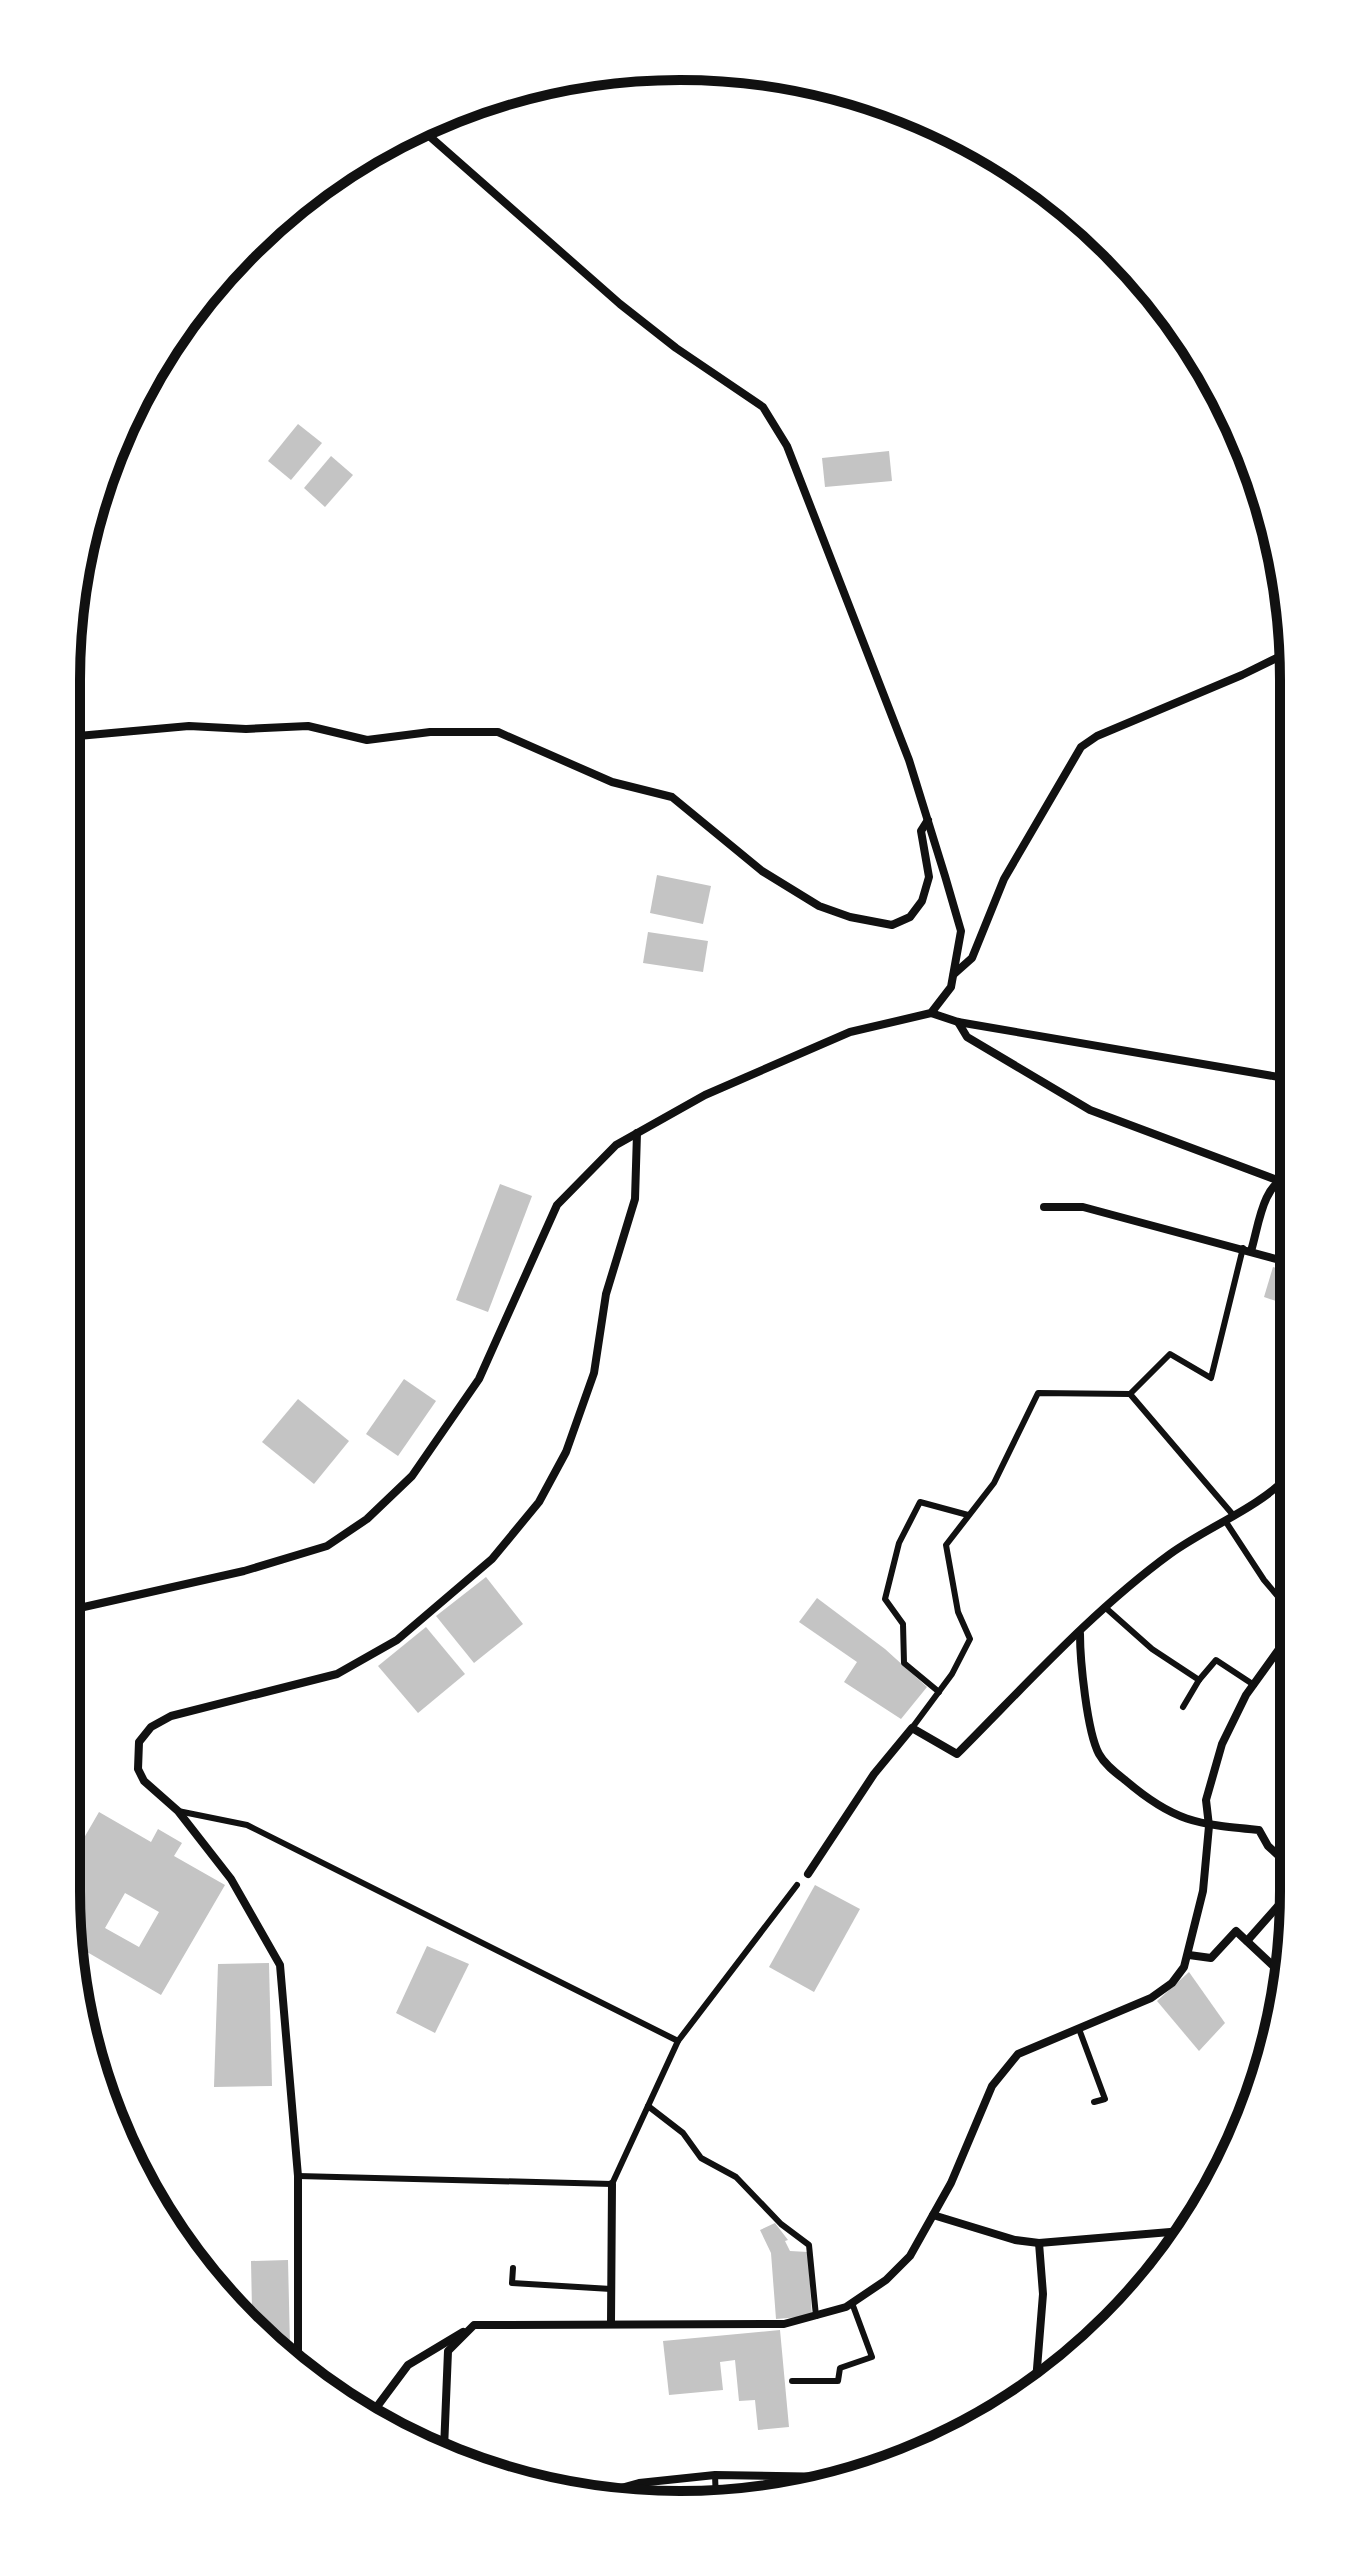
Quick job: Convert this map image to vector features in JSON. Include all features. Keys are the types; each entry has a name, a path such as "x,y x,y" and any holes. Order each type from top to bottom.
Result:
{"street":[{"path":"429,136 620,304 676,348 763,407 787,446 909,760 961,931 951,987 931,1013"},
{"path":"953,975 972,958 1004,879 1081,747 1097,736 1279,657"},
{"path":"80,736 189,726 246,729 308,726 367,740 430,732 498,732 612,782 672,797 739,853 805,898 850,917 892,925 910,917 922,901 929,877 921,831 928,820"},
{"path":"80,1608 244,1571 327,1546 367,1519 412,1476 479,1379 557,1205 616,1145 705,1095 850,1032 931,1013 958,1022 1280,1077"},
{"path":"958,1022 967,1037 1090,1110 1277,1180"},
{"path":"298,2353 298,2176 280,1965 231,1879 178,1811 144,1781 138,1769 139,1742 151,1727 171,1716 211,1703 337,1674 397,1640 492,1559 539,1502 566,1452 594,1373 606,1294 635,1199 637,1133"},
{"path":"1247,1250 1268,1193 1280,1179"},
{"path":"1044,1207 1083,1207 1280,1260"},
{"path":"808,1874 874,1774 912,1728 957,1754 1080,1634 1171,1553 1230,1519 1280,1482"},
{"path":"1080,1634 1080,1658 1099,1754 1120,1776 1168,1814 1209,1826 1259,1830 1268,1846 1280,1857"},
{"path":"376,2408 408,2365 474,2325 725,2322 759,2325 816,2316 852,2303 886,2280 910,2256 951,2183 992,2086 1018,2054 1151,1998 1172,1983 1189,1955 1203,1891 1209,1826 1206,1800 1222,1744 1255,1685 1280,1649"},
{"path":"1247,1941 1280,1904"},
{"path":"1189,1955 1211,1958 1236,1931 1275,1968"},
{"path":"611,2323 612,2184"},
{"path":"933,2215 1000,2236 1039,2243 1173,2232"},
{"path":"1037,2373 1043,2294 1039,2243"},
{"path":"444,2442 448,2351 474,2325"},
{"path":"622,2488 639,2483 715,2475 809,2477"}],"lane":[{"path":"912,1728 939,1692 970,1639 958,1612 946,1545 994,1483 1038,1393 1130,1394 1170,1354 1211,1378 1247,1250"},
{"path":"1130,1394 1230,1519 1255,1569 1280,1599"},
{"path":"939,1692 904,1663 903,1624 885,1599 899,1543 920,1502 968,1515"},
{"path":"1107,1609 1152,1649 1199,1680"},
{"path":"1183,1707 1199,1680 1216,1660 1255,1685"},
{"path":"178,1811 247,1825 678,2041"},
{"path":"298,2176 612,2184 678,2041 797,1885"},
{"path":"1079,2029 1105,2099 1094,2102"},
{"path":"648,2106 683,2133 701,2158 736,2177 781,2224 809,2245 816,2316"},
{"path":"513,2268 512,2283 611,2289"},
{"path":"792,2381 838,2381 840,2368 872,2357 852,2303"},
{"path":"715,2475 716,2490"}],"building":[{"path":"298,424 322,443 291,480 268,461"},
{"path":"889,451 892,481 825,487 822,458"},
{"path":"331,456 353,475 325,507 304,488"},
{"path":"657,875 711,886 703,924 650,913"},
{"path":"648,932 708,941 703,972 643,963"},
{"path":"500,1184 532,1196 488,1312 456,1300"},
{"path":"1273,1267 1280,1269 1280,1302 1264,1297"},
{"path":"404,1379 436,1401 398,1456 366,1434"},
{"path":"298,1399 349,1441 314,1484 262,1442"},
{"path":"486,1577 523,1624 474,1663 436,1616"},
{"path":"817,1598 885,1649 927,1687 901,1719 844,1682 857,1662 799,1622"},
{"path":"426,1627 465,1674 418,1713 378,1666"},
{"path":"99,1812 151,1842 158,1829 182,1843 174,1856 225,1885 161,1995 83,1950 80,1845","holes":["125,1893 159,1912 139,1947 105,1928"]},
{"path":"815,1885 860,1909 814,1992 769,1967"},
{"path":"427,1946 469,1964 435,2033 396,2013"},
{"path":"269,1963 272,2086 214,2087 218,1964"},
{"path":"1189,1972 1225,2023 1199,2051 1157,2001"},
{"path":"775,2223 788,2240 785,2241 790,2251 808,2252 812,2316 776,2319 771,2253 760,2230"},
{"path":"288,2260 290,2346 251,2310 251,2261"},
{"path":"780,2330 789,2427 758,2430 755,2400 739,2401 735,2360 720,2362 723,2390 669,2395 663,2341"}]}
